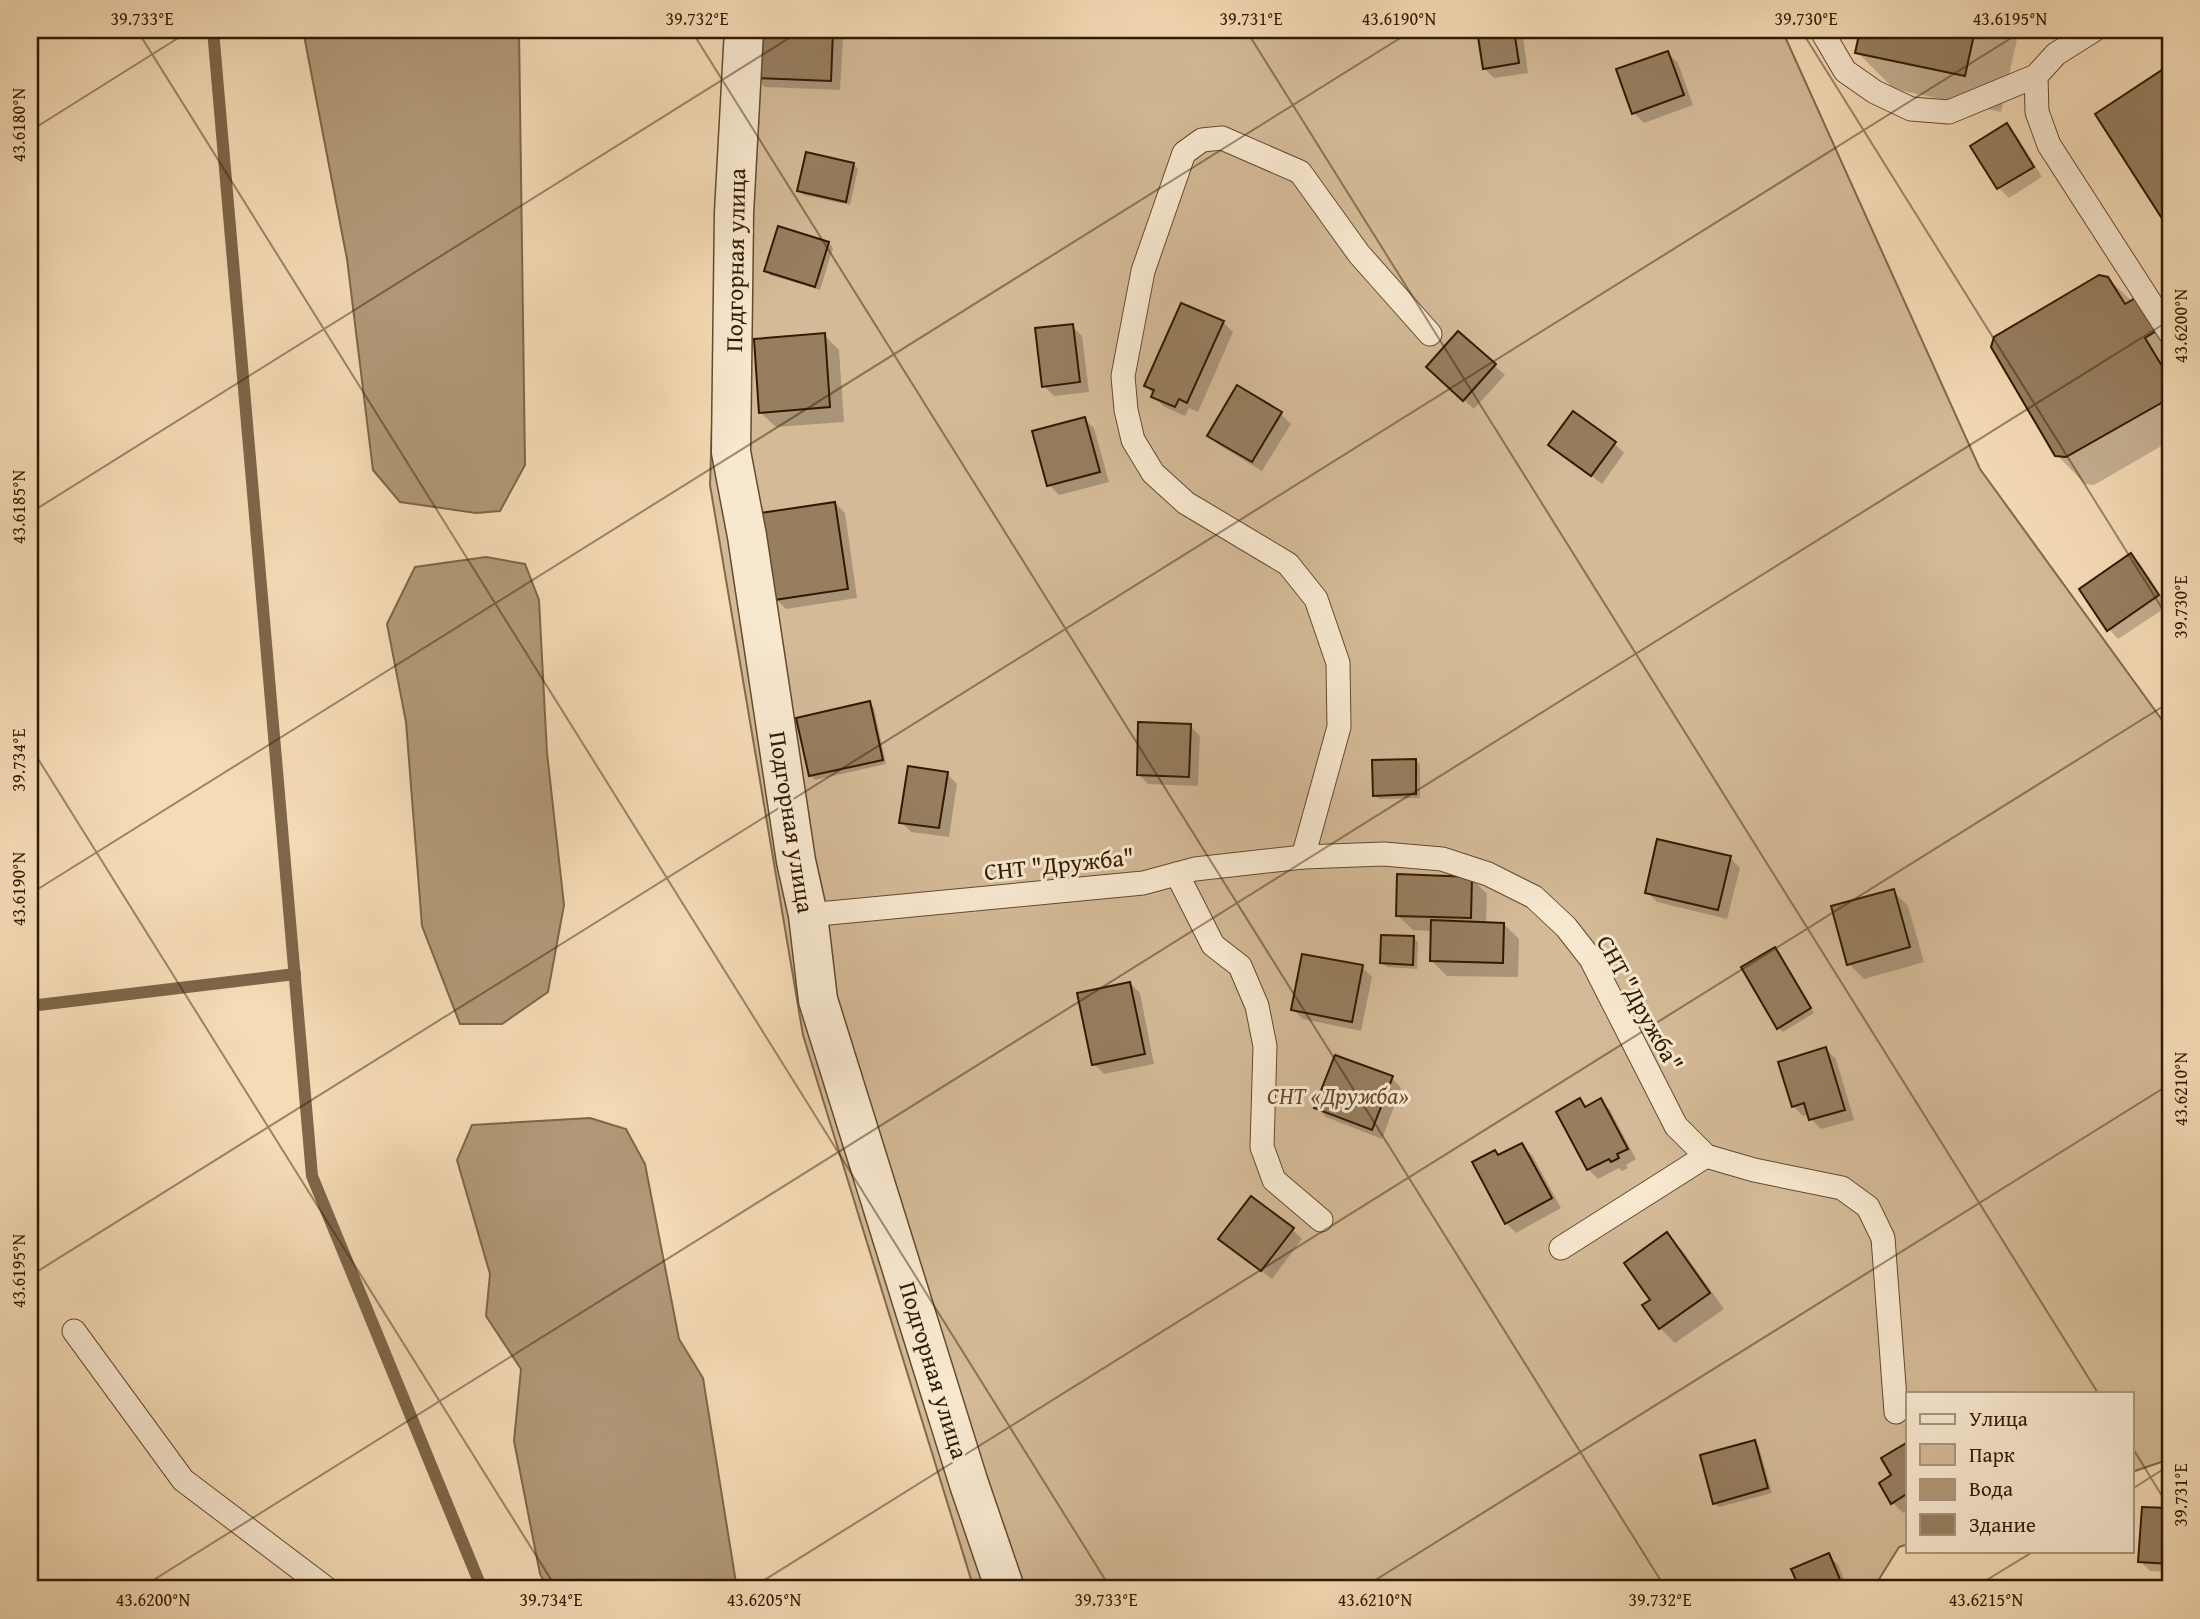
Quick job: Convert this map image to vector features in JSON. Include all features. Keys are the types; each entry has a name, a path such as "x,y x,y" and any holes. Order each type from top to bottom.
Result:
{"street":[{"name":"Подгорная улица","path":"744,30 734,213 731,452 747,536 796,861 808,915 818,1000 969,1484 1005,1589"}],"lane":[{"path":"1821,30 1845,71 1875,92 1911,109 1949,112 2036,76 2056,54 2094,30"},
{"path":"2036,76 2037,112 2049,145 2170,333"},
{"path":"1303,856 1339,726 1338,663 1316,599 1288,564 1186,503 1153,474 1133,440 1126,410 1122,376 1143,271 1184,153 1202,140 1222,138 1300,173 1359,254 1430,334"},
{"name":"СНТ \"Дружба\"","path":"808,915 1143,883 1195,869 1303,856 1384,854 1442,859 1488,874 1534,897 1566,928 1591,960 1676,1126 1706,1156 1754,1170 1842,1188 1868,1207 1883,1238 1895,1412"},
{"path":"1177,874 1213,945 1240,966 1257,1006 1265,1046 1262,1147 1273,1180 1321,1220"},
{"path":"1561,1248 1706,1156"},
{"path":"74,1331 183,1480 327,1589"}],"green space":[{"name":"СНТ «Дружба»","path":"725,30 1782,30 1980,469 2170,731 2170,1459 2134,1471 2134,1392 1906,1392 1906,1545 1899,1547 1873,1589 974,1589 803,1035 710,485"}],"water":[{"path":"303,30 519,30 525,465 500,511 476,513 400,502 373,470 347,259"},
{"path":"486,557 525,564 539,600 547,753 564,905 548,992 502,1024 460,1024 422,926 406,722 387,624 415,567"},
{"path":"590,1118 626,1129 645,1164 679,1339 703,1378 737,1589 548,1589 540,1574 514,1441 521,1369 486,1316 490,1274 457,1160 472,1125"}],"building":[{"path":"756,30 833,30 831,81 754,78"},
{"path":"1477,30 1514,30 1519,63 1483,69"},
{"path":"1860,30 1975,30 1965,76 1855,53"},
{"path":"1668,51 1684,95 1632,114 1616,69"},
{"path":"2165,68 2170,76 2170,231 2095,114"},
{"path":"2007,123 2034,167 1997,189 1970,146"},
{"path":"806,152 854,163 846,202 797,191"},
{"path":"778,226 829,242 815,287 764,271"},
{"path":"2099,275 2108,277 2125,304 2137,297 2158,330 2145,338 2170,379 2170,398 2066,457 2055,456 1991,347 1994,337"},
{"path":"1181,303 1224,321 1187,403 1179,399 1175,407 1151,397 1154,390 1144,386"},
{"path":"1073,324 1080,382 1042,387 1035,328"},
{"path":"1458,331 1496,364 1463,401 1426,367"},
{"path":"825,333 830,407 759,413 754,339"},
{"path":"1237,385 1282,412 1252,462 1207,436"},
{"path":"1573,411 1616,442 1591,476 1548,445"},
{"path":"1085,417 1100,472 1047,486 1032,431"},
{"path":"835,502 848,589 774,600 761,513"},
{"path":"2131,553 2159,595 2107,631 2079,589"},
{"path":"870,701 883,760 809,776 796,718"},
{"path":"1138,722 1191,724 1189,777 1137,775"},
{"path":"1416,759 1416,794 1373,796 1372,760"},
{"path":"908,766 948,772 939,828 899,823"},
{"path":"1657,839 1731,856 1718,910 1645,893"},
{"path":"1397,874 1472,877 1471,918 1396,916"},
{"path":"1894,889 1910,947 1847,965 1831,906"},
{"path":"1431,920 1504,923 1503,963 1430,961"},
{"path":"1381,935 1414,936 1413,965 1380,963"},
{"path":"1775,947 1811,1008 1777,1029 1741,967"},
{"path":"1302,954 1363,965 1352,1022 1291,1010"},
{"path":"1130,982 1145,1054 1092,1065 1077,993"},
{"path":"1826,1047 1845,1110 1809,1120 1804,1103 1792,1107 1778,1062"},
{"path":"1335,1055 1393,1076 1372,1130 1314,1108"},
{"path":"1580,1098 1585,1107 1601,1098 1628,1149 1617,1154 1619,1158 1611,1162 1609,1159 1587,1170 1556,1112"},
{"path":"1522,1143 1552,1198 1505,1224 1472,1162 1495,1150 1498,1155"},
{"path":"1251,1196 1294,1228 1261,1271 1218,1239"},
{"path":"1667,1232 1710,1293 1659,1329 1642,1305 1650,1300 1624,1263"},
{"path":"1755,1440 1768,1488 1713,1504 1700,1455"},
{"path":"1906,1443 1906,1494 1891,1504 1879,1483 1891,1475 1881,1458"},
{"path":"2142,1507 2170,1508 2170,1564 2138,1562"},
{"path":"1829,1553 1844,1589 1800,1589 1791,1569"}],"waterway":[{"path":"213,30 312,1176 482,1589"},
{"path":"30,1006 295,974"}]}
